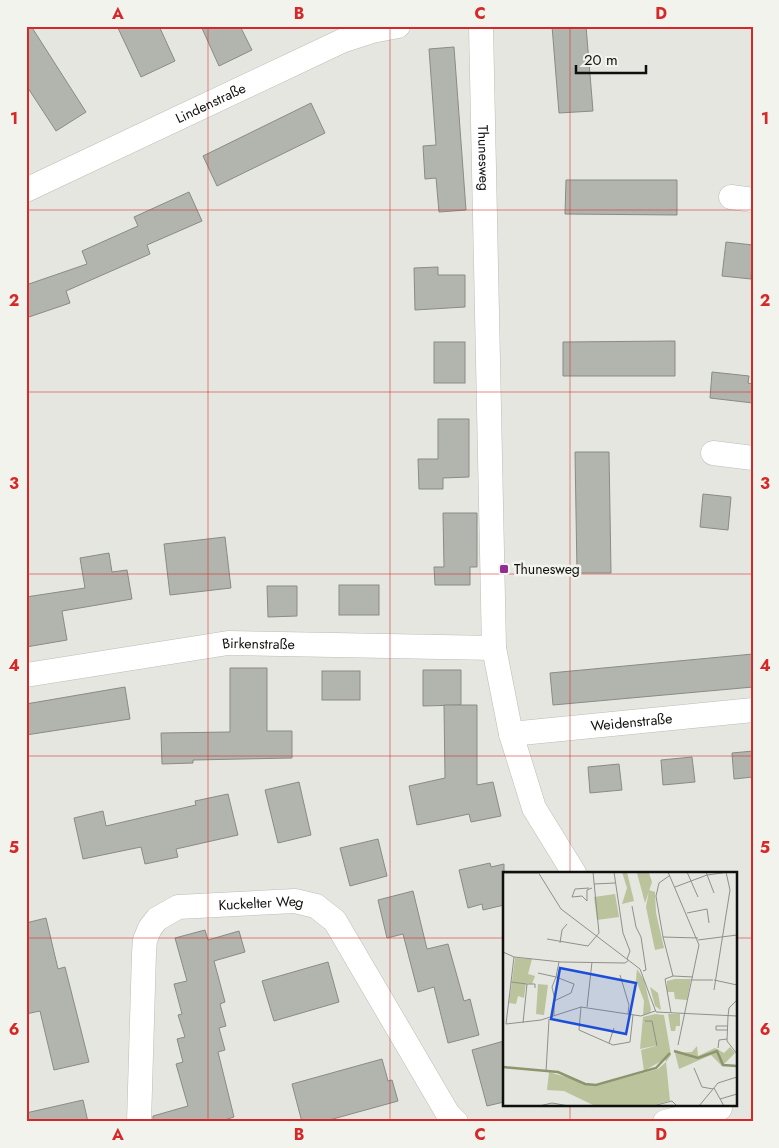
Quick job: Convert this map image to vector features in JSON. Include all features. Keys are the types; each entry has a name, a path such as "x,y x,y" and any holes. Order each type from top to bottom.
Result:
{"street":[{"name":"Lindenstraße","path":"26,190 344,40 372,30 398,26"},
{"name":"Thunesweg","path":"481,26 494,648 511,734 534,808 573,872"},
{"path":"713,453 753,458"},
{"name":"Birkenstraße","path":"26,675 228,643 494,648"},
{"name":"Weidenstraße","path":"511,734 753,710"},
{"name":"Kuckelter Weg","path":"139,1122 144,953 145,940 150,928 157,919 178,908 294,901 316,906 335,921 448,1114 456,1122"},
{"path":"665,1122 723,1111"}],"building":[{"path":"26,26 31,26 86,112 56,131 26,85"},
{"path":"117,26 159,26 175,61 141,77"},
{"path":"201,26 240,26 252,50 219,66"},
{"path":"552,26 586,26 593,111 559,113"},
{"path":"454,47 466,210 439,212 436,178 425,179 423,146 436,145 429,49"},
{"path":"311,103 325,133 217,186 203,156"},
{"path":"566,180 677,180 677,215 565,214"},
{"path":"189,192 202,221 147,245 150,254 66,291 70,303 26,318 26,285 87,264 82,251 138,226 134,217"},
{"path":"726,242 753,245 751,279 722,276"},
{"path":"438,267 438,275 465,275 465,307 415,310 414,268"},
{"path":"675,341 675,376 563,376 563,342"},
{"path":"434,342 465,342 465,383 434,383"},
{"path":"712,372 749,376 748,383 753,384 753,403 710,398"},
{"path":"438,419 469,419 469,477 443,478 443,489 419,489 418,459 438,459"},
{"path":"575,452 609,452 611,573 577,573"},
{"path":"703,494 731,497 728,530 700,527"},
{"path":"443,513 477,513 477,567 470,567 470,585 435,585 434,567 444,567"},
{"path":"225,537 231,588 170,595 164,544"},
{"path":"109,553 112,572 127,570 132,599 62,611 67,640 26,647 26,597 85,588 80,558"},
{"path":"339,585 379,585 379,615 339,615"},
{"path":"267,586 297,586 297,616 268,617"},
{"path":"753,654 753,687 553,705 550,673"},
{"path":"230,668 267,668 267,731 292,731 292,758 193,760 193,763 162,764 161,733 230,732"},
{"path":"423,670 461,670 461,705 423,706"},
{"path":"322,671 360,671 360,700 322,700"},
{"path":"125,687 130,719 26,735 26,704"},
{"path":"444,705 477,705 477,785 493,782 501,816 471,822 469,814 417,825 409,786 445,778"},
{"path":"753,751 753,777 734,779 732,753"},
{"path":"692,757 695,782 663,785 661,760"},
{"path":"619,764 622,790 590,793 588,767"},
{"path":"299,782 311,835 278,843 265,790"},
{"path":"228,794 238,835 176,849 178,857 145,864 141,847 83,859 74,818 103,811 106,826 196,805 195,801"},
{"path":"378,839 387,876 350,886 340,848"},
{"path":"490,863 491,867 504,864 503,905 483,910 482,904 468,908 459,870"},
{"path":"413,891 427,949 448,944 464,1001 470,999 479,1035 448,1043 434,987 418,992 403,934 387,938 378,900"},
{"path":"46,918 58,969 65,967 89,1062 54,1070 40,1011 26,1014 26,923"},
{"path":"205,930 208,940 239,931 245,952 214,961 225,1002 220,1004 226,1026 219,1028 225,1050 218,1052 234,1117 218,1122 153,1122 153,1116 188,1106 176,1064 183,1062 177,1039 185,1037 178,1015 182,1014 174,984 187,981 175,938"},
{"path":"328,962 339,1002 274,1021 262,981"},
{"path":"503,1041 503,1102 487,1106 472,1050"},
{"path":"382,1059 388,1081 392,1080 398,1101 322,1122 302,1122 292,1084"},
{"path":"83,1100 88,1122 26,1122 26,1113"}],"place":[{"name":"Thunesweg","path":"504,569"}]}
